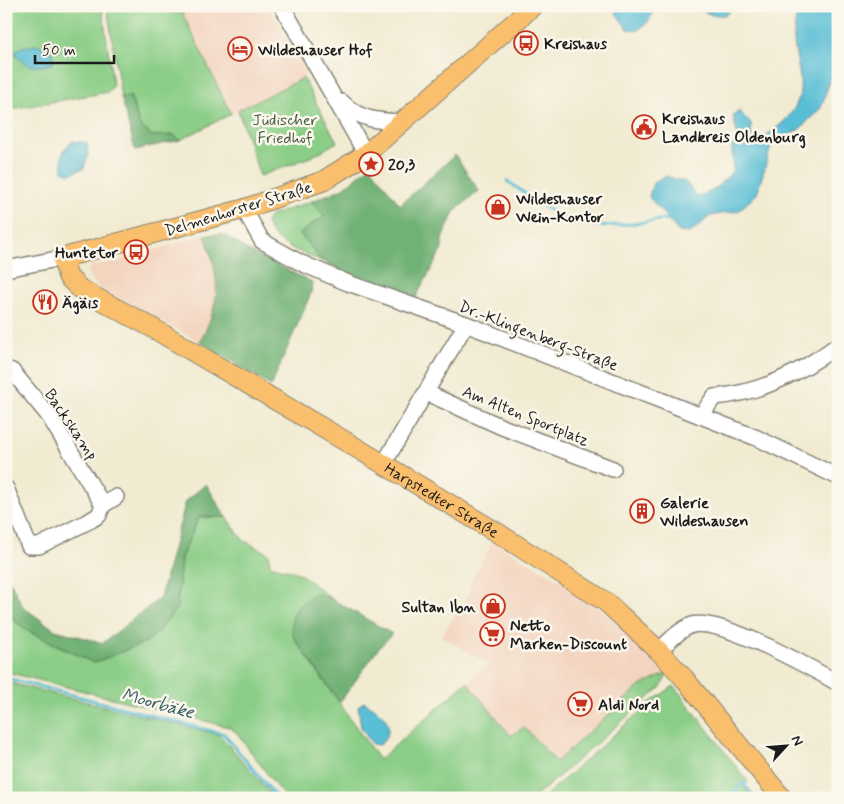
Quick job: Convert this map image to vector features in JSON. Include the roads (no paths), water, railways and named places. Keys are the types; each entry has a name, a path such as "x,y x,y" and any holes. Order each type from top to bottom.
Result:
{"main road":[{"name":"Delmenhorster Straße","path":"62,258 244,209 323,182 366,154 533,6"},
{"name":"Harpstedter Straße","path":"62,258 68,277 80,289 191,350 383,464 606,602 659,651 729,731 782,798"}],"street":[{"path":"282,6 366,154"},
{"path":"332,93 353,114 377,121 404,122"},
{"name":"Dr.-Klingenberg-Straße","path":"244,209 262,241 301,263 348,283 466,324 757,438 838,477"},
{"path":"6,269 62,258"},
{"name":"Am Alten Sportplatz","path":"383,464 427,393 466,324"},
{"path":"701,416 714,398 738,395 773,384 818,360 838,345"},
{"name":"Backskamp","path":"6,369 12,370 49,416 103,505"},
{"name":"Am Alten Sportplatz","path":"427,393 502,427 613,469"},
{"path":"6,488 29,546 39,546 91,520 99,515 103,505 116,496"},
{"path":"659,651 690,626 704,624 758,641 838,683"}],"water":[{"path":"619,6 655,6 649,21 638,30 628,29 616,14"},
{"path":"692,6 736,6 725,15 712,15"},
{"path":"794,6 838,6 838,67 831,77 821,108 800,129 772,143 757,194 738,211 710,216 690,233 679,232 649,197 653,183 665,176 686,182 697,197 714,190 733,171 732,147 738,137 733,116 739,111 751,123 752,146 782,123 794,109 798,101 800,86 794,41 796,15"},
{"path":"37,45 50,49 53,63 41,66 26,64 15,52 22,47"},
{"path":"73,141 87,143 88,155 84,168 70,174 63,171 62,157 66,147"},
{"path":"364,702 377,710 388,725 386,738 380,745 372,744 361,727 358,706"}],"waterway":[{"path":"507,181 553,212 583,224 603,226 668,219"},
{"name":"Moorbäke","path":"6,678 224,734 277,798"},
{"path":"727,798 743,783 755,798"}],"place":[{"name":"Kreishaus","path":"526,43"},
{"name":"Wildeshauser Hof","path":"240,49"},
{"name":"Kreishaus Landkreis Oldenburg","path":"644,127"},
{"name":"20,3","path":"371,164"},
{"name":"Wildeshauser Wein-Kontor","path":"498,207"},
{"name":"Huntetor","path":"136,252"},
{"name":"Ägäis","path":"45,302"},
{"name":"Galerie Wildeshausen","path":"642,511"},
{"name":"Sultan Ibn","path":"493,606"},
{"name":"Netto Marken-Discount","path":"492,634"},
{"name":"Aldi Nord","path":"580,704"}],"park label":[{"name":"Jüdischer Friedhof","path":"285,128"}]}
